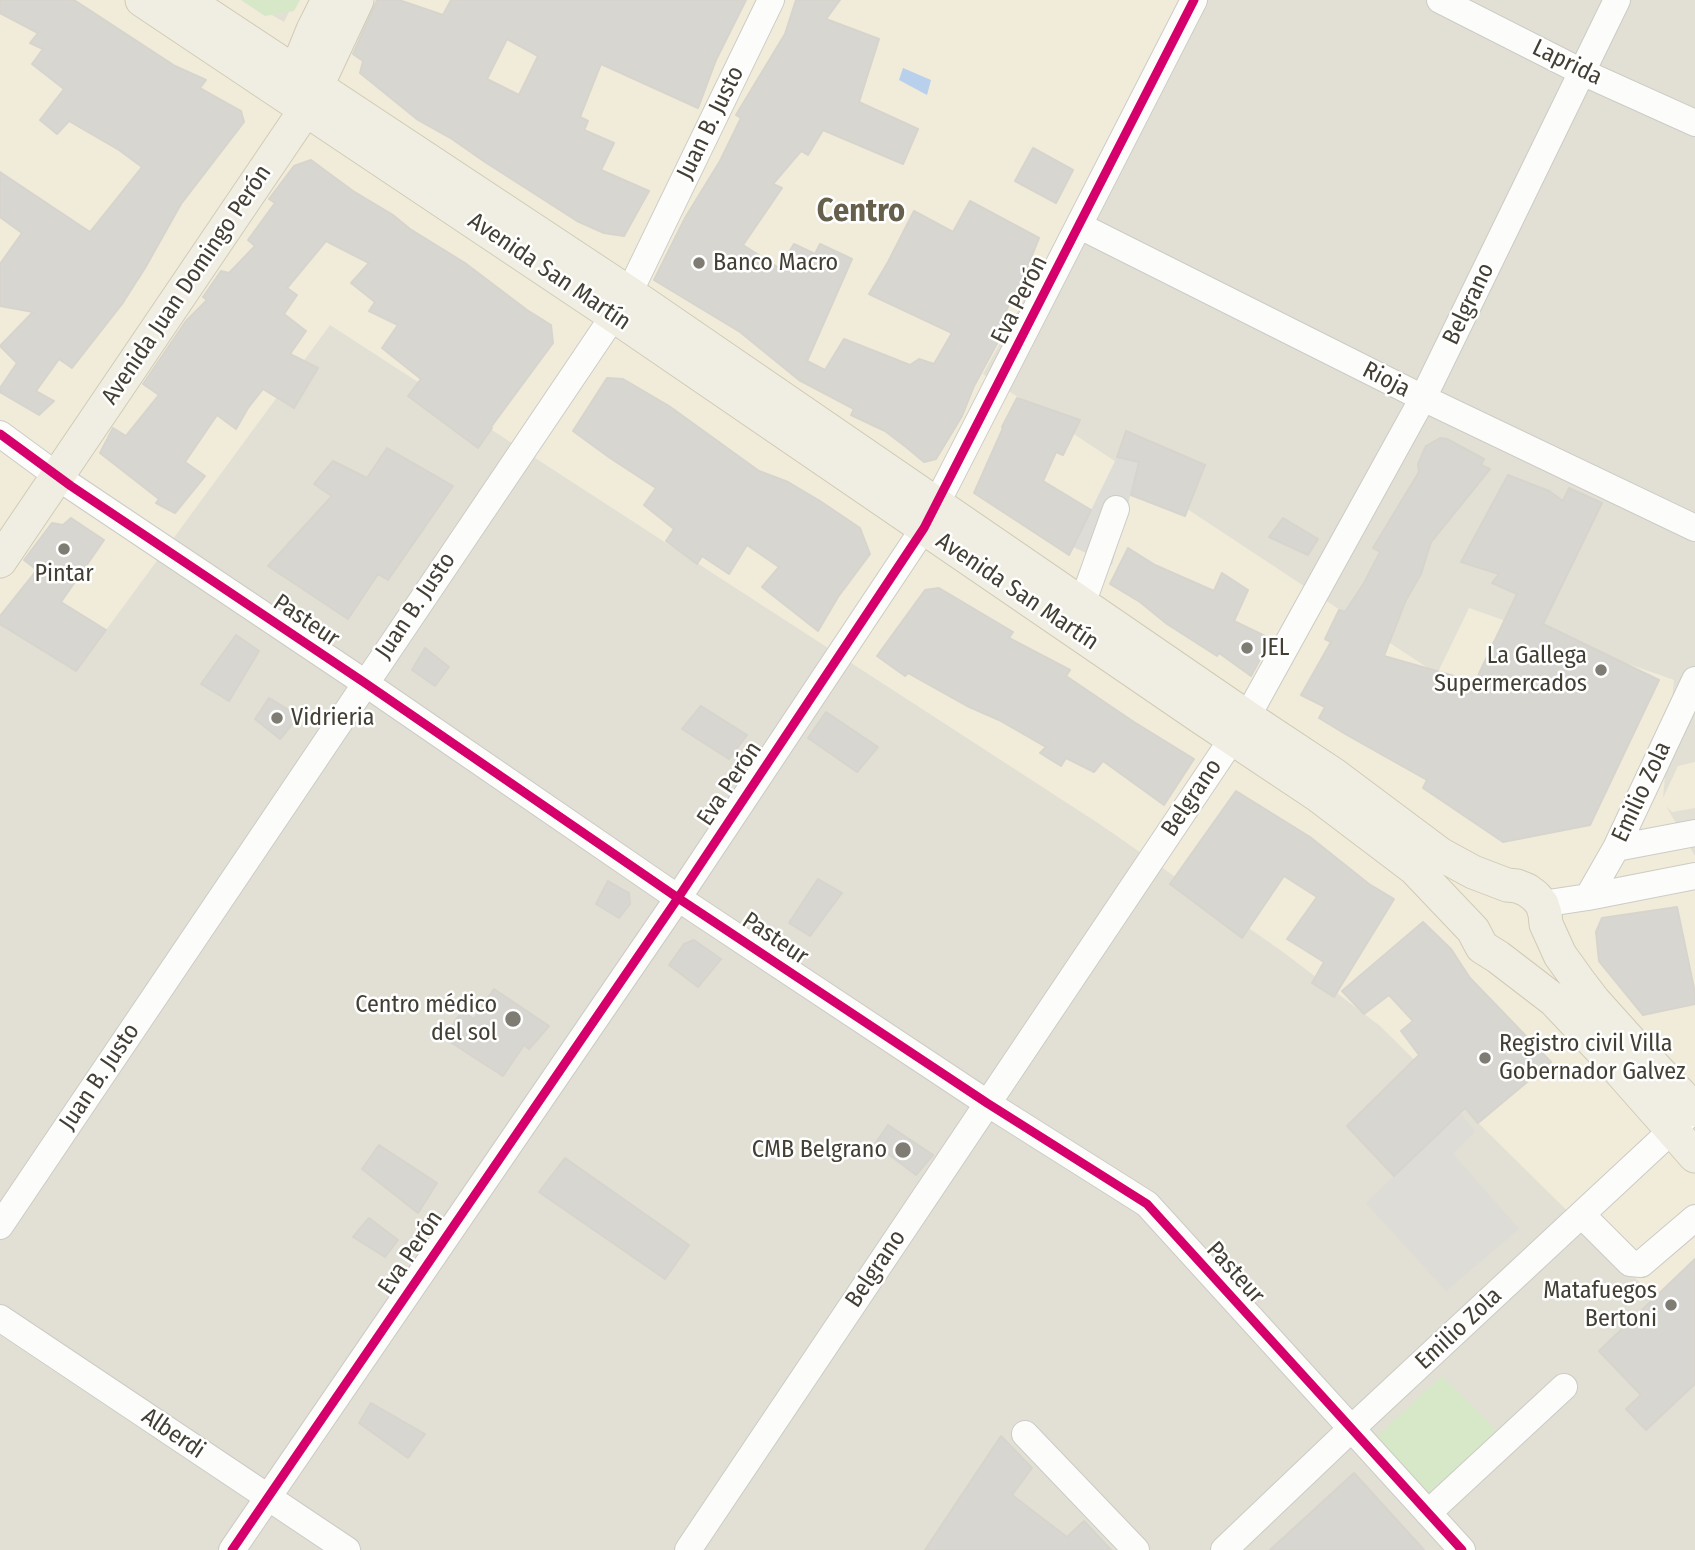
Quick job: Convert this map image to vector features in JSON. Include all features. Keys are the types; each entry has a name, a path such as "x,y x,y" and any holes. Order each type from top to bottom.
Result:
{"main road":[{"name":"Avenida San Martín","path":"142,0 301,91 621,304 1239,728 1334,774 1440,855 1473,872 1527,890 1535,896 1560,955 1687,1116 1695,1156"},
{"name":"Avenida San Martín","path":"186,0 301,91"},
{"name":"Avenida Juan Domingo Perón","path":"301,91 328,0"},
{"name":"Avenida Juan Domingo Perón","path":"0,561 50,471 301,91 357,0"},
{"name":"Avenida Juan Domingo Perón","path":"0,530 50,471"},
{"name":"Avenida San Martín","path":"930,516 1082,604 1239,728 1319,796 1414,868 1473,930 1482,947 1554,1000 1604,1053 1687,1116"},
{"path":"1473,930 1472,920 1480,900 1496,887 1507,885"},
{"path":"1498,957 1515,959 1531,952 1542,940 1544,914"}],"street":[{"name":"Juan B. Justo","path":"0,1226 621,304 771,0"},
{"name":"Eva Perón","path":"232,1550 678,898 930,516 1194,0"},
{"name":"Laprida","path":"1440,0 1582,72 1695,123"},
{"name":"Belgrano","path":"688,1550 1239,728 1423,398 1617,0"},
{"name":"Rioja","path":"1080,226 1423,398 1695,528"},
{"name":"Pasteur","path":"0,434 50,471 678,898 987,1103 1147,1204 1462,1550"},
{"path":"1082,604 1116,509"},
{"name":"Emilio Zola","path":"1588,897 1616,848 1695,680"},
{"path":"1616,848 1695,833"},
{"path":"1544,914 1588,897 1695,876"},
{"name":"Emilio Zola","path":"1224,1550 1687,1116"},
{"path":"1582,1214 1630,1263 1635,1264 1641,1264 1695,1218"},
{"name":"Alberdi","path":"0,1318 346,1550"},
{"path":"1428,1513 1564,1387"},
{"path":"1026,1434 1136,1550"}],"shaded area":[{"path":"0,0 1695,0 1695,1550 0,1550"},
{"path":"0,0 246,0 284,22 295,0 1190,0 983,374 1437,674 1469,608 1674,680 1663,798 1678,766 1695,762 1695,808 1672,812 1666,806 1695,856 1695,1337 1380,1026 1283,952 1101,825 330,325 76,671 0,624"},
{"path":"1117,457 1139,462 1112,565 1073,547"},
{"path":"1460,1113 1475,1131 1453,1154 1519,1229 1446,1291 1366,1203"}],"green space":[{"path":"241,0 300,0 294,11 265,16"},
{"path":"1442,1376 1501,1435 1430,1499 1375,1438"}],"water":[{"path":"903,68 931,80 927,95 899,80"}],"building":[{"path":"0,0 74,0 175,66 206,80 200,88 241,111 244,122 181,204 122,304 72,368 59,359 36,391 54,401 39,415 0,392 17,363 0,346 33,312 0,306 0,264 22,233 0,217 0,172 90,232 142,167 119,150 69,121 57,134 40,120 64,89 32,64 43,49 30,43 38,33 0,13"},
{"path":"377,0 399,0 443,15 451,0 746,0 716,60 698,108 601,64 580,117 588,121 584,130 614,143 601,170 649,191 624,236 604,233 577,221 452,139 418,120 360,73 363,61 353,54","holes":["507,39 538,56 519,95 487,79"]},
{"path":"796,0 840,0 826,19 879,39 859,102 918,129 903,164 823,130 808,155 801,151 773,184 782,188 743,245 779,268 794,244 815,254 820,244 852,259 807,361 825,370 844,339 910,365 919,359 934,364 952,333 869,294 914,211 953,232 970,201 1039,238 1001,321 1007,325 974,386 962,416 936,459 924,462 885,431 851,415 854,409 799,380 740,332 654,280 685,218 720,161 741,118 736,115 785,34"},
{"path":"1033,148 1073,170 1056,203 1015,181"},
{"path":"311,160 353,191 465,263 551,325 553,343 478,448 408,396 421,379 382,348 398,325 369,311 375,302 351,283 369,263 326,241 287,288 297,295 284,314 306,331 290,354 318,368 294,408 263,389 236,429 217,415 185,462 205,476 175,513 156,503 159,499 100,453 113,428 126,436 159,395 143,384 186,321 207,300 203,297 221,271 229,273 255,246 248,240 275,203 269,199 294,166"},
{"path":"607,378 623,379 669,406 759,471 788,482 860,528 870,554 838,597 818,631 762,587 779,567 747,545 729,574 702,556 697,564 666,541 674,529 644,505 656,488 573,431"},
{"path":"1017,398 1080,420 1063,455 1056,452 1043,481 1091,510 1069,555 974,493"},
{"path":"1126,431 1205,465 1185,516 1131,495 1139,462 1117,457"},
{"path":"1440,438 1447,439 1484,459 1481,465 1490,469 1431,542 1421,574 1406,600 1384,656 1475,682 1517,594 1492,583 1499,574 1461,562 1508,475 1549,491 1563,501 1569,488 1602,503 1543,624 1659,680 1590,825 1503,842 1423,788 1427,780 1319,718 1325,707 1301,695 1331,642 1325,639 1339,610 1345,612 1380,552 1373,548 1419,472 1418,464 1426,446"},
{"path":"387,448 453,486 388,580 378,574 348,619 268,566 332,496 314,484 333,461 367,478"},
{"path":"71,518 104,540 61,602 106,630 76,671 0,624 0,616 37,570 24,560 52,523 63,525"},
{"path":"1283,518 1318,539 1308,555 1269,537"},
{"path":"1128,548 1155,565 1214,591 1222,573 1248,590 1234,621 1271,639 1251,676 1219,653 1217,656 1167,624 1140,602 1110,584"},
{"path":"939,588 1013,632 1009,638 1070,670 1066,676 1194,759 1164,805 1103,761 1094,772 1066,758 1061,766 1040,753 1046,747 908,673 905,676 877,656 925,590"},
{"path":"236,635 259,651 229,701 201,684"},
{"path":"425,648 449,667 435,686 412,670"},
{"name":"Vidrieria","path":"269,698 299,716 280,739 255,719"},
{"path":"701,706 747,735 729,759 682,729"},
{"path":"826,712 878,747 857,772 808,738"},
{"path":"1236,791 1310,837 1369,884 1394,899 1334,997 1312,983 1324,962 1287,939 1317,897 1284,876 1242,938 1170,884"},
{"path":"818,879 842,893 810,936 789,923"},
{"path":"608,881 629,893 630,904 619,918 596,904"},
{"path":"1677,907 1695,1004 1643,1015 1599,961 1596,932 1602,918"},
{"path":"1423,922 1451,949 1470,978 1551,1062 1478,1123 1465,1108 1394,1176 1347,1126 1419,1055 1401,1031 1413,1021 1389,995 1364,1014 1342,991"},
{"path":"694,940 721,959 698,987 669,965 684,944"},
{"path":"494,989 549,1026 529,1049 524,1045 503,1076 444,1038 462,1011 474,1019"},
{"name":"CMB Belgrano","path":"888,1125 933,1155 916,1175 875,1144"},
{"path":"379,1145 437,1183 418,1213 362,1169"},
{"path":"565,1158 689,1245 665,1279 539,1192"},
{"path":"369,1218 398,1240 385,1257 353,1237"},
{"name":"Matafuegos Bertoni","path":"1695,1259 1695,1384 1646,1430 1626,1409 1641,1395 1599,1351"},
{"path":"371,1403 425,1434 408,1458 359,1423"},
{"path":"1001,1436 1032,1468 1012,1495 1067,1537 1084,1521 1111,1550 925,1550"},
{"path":"1354,1473 1424,1550 1270,1550"}],"cycle path":[{"path":"232,1550 678,898 924,528 1194,0"},
{"path":"0,434 71,486 365,683 678,898 987,1103 1147,1204 1462,1550"}],"place":[{"name":"Banco Macro","path":"699,263"},
{"name":"Pintar","path":"64,549"},
{"name":"JEL","path":"1247,648"},
{"name":"La Gallega Supermercados","path":"1601,670"},
{"name":"Vidrieria","path":"277,718"},
{"name":"Centro médico del sol","path":"513,1019"},
{"name":"Registro civil Villa Gobernador Galvez","path":"1485,1058"},
{"name":"CMB Belgrano","path":"903,1150"},
{"name":"Matafuegos Bertoni","path":"1671,1305"}],"district":[{"name":"Centro","path":"861,212"}]}
